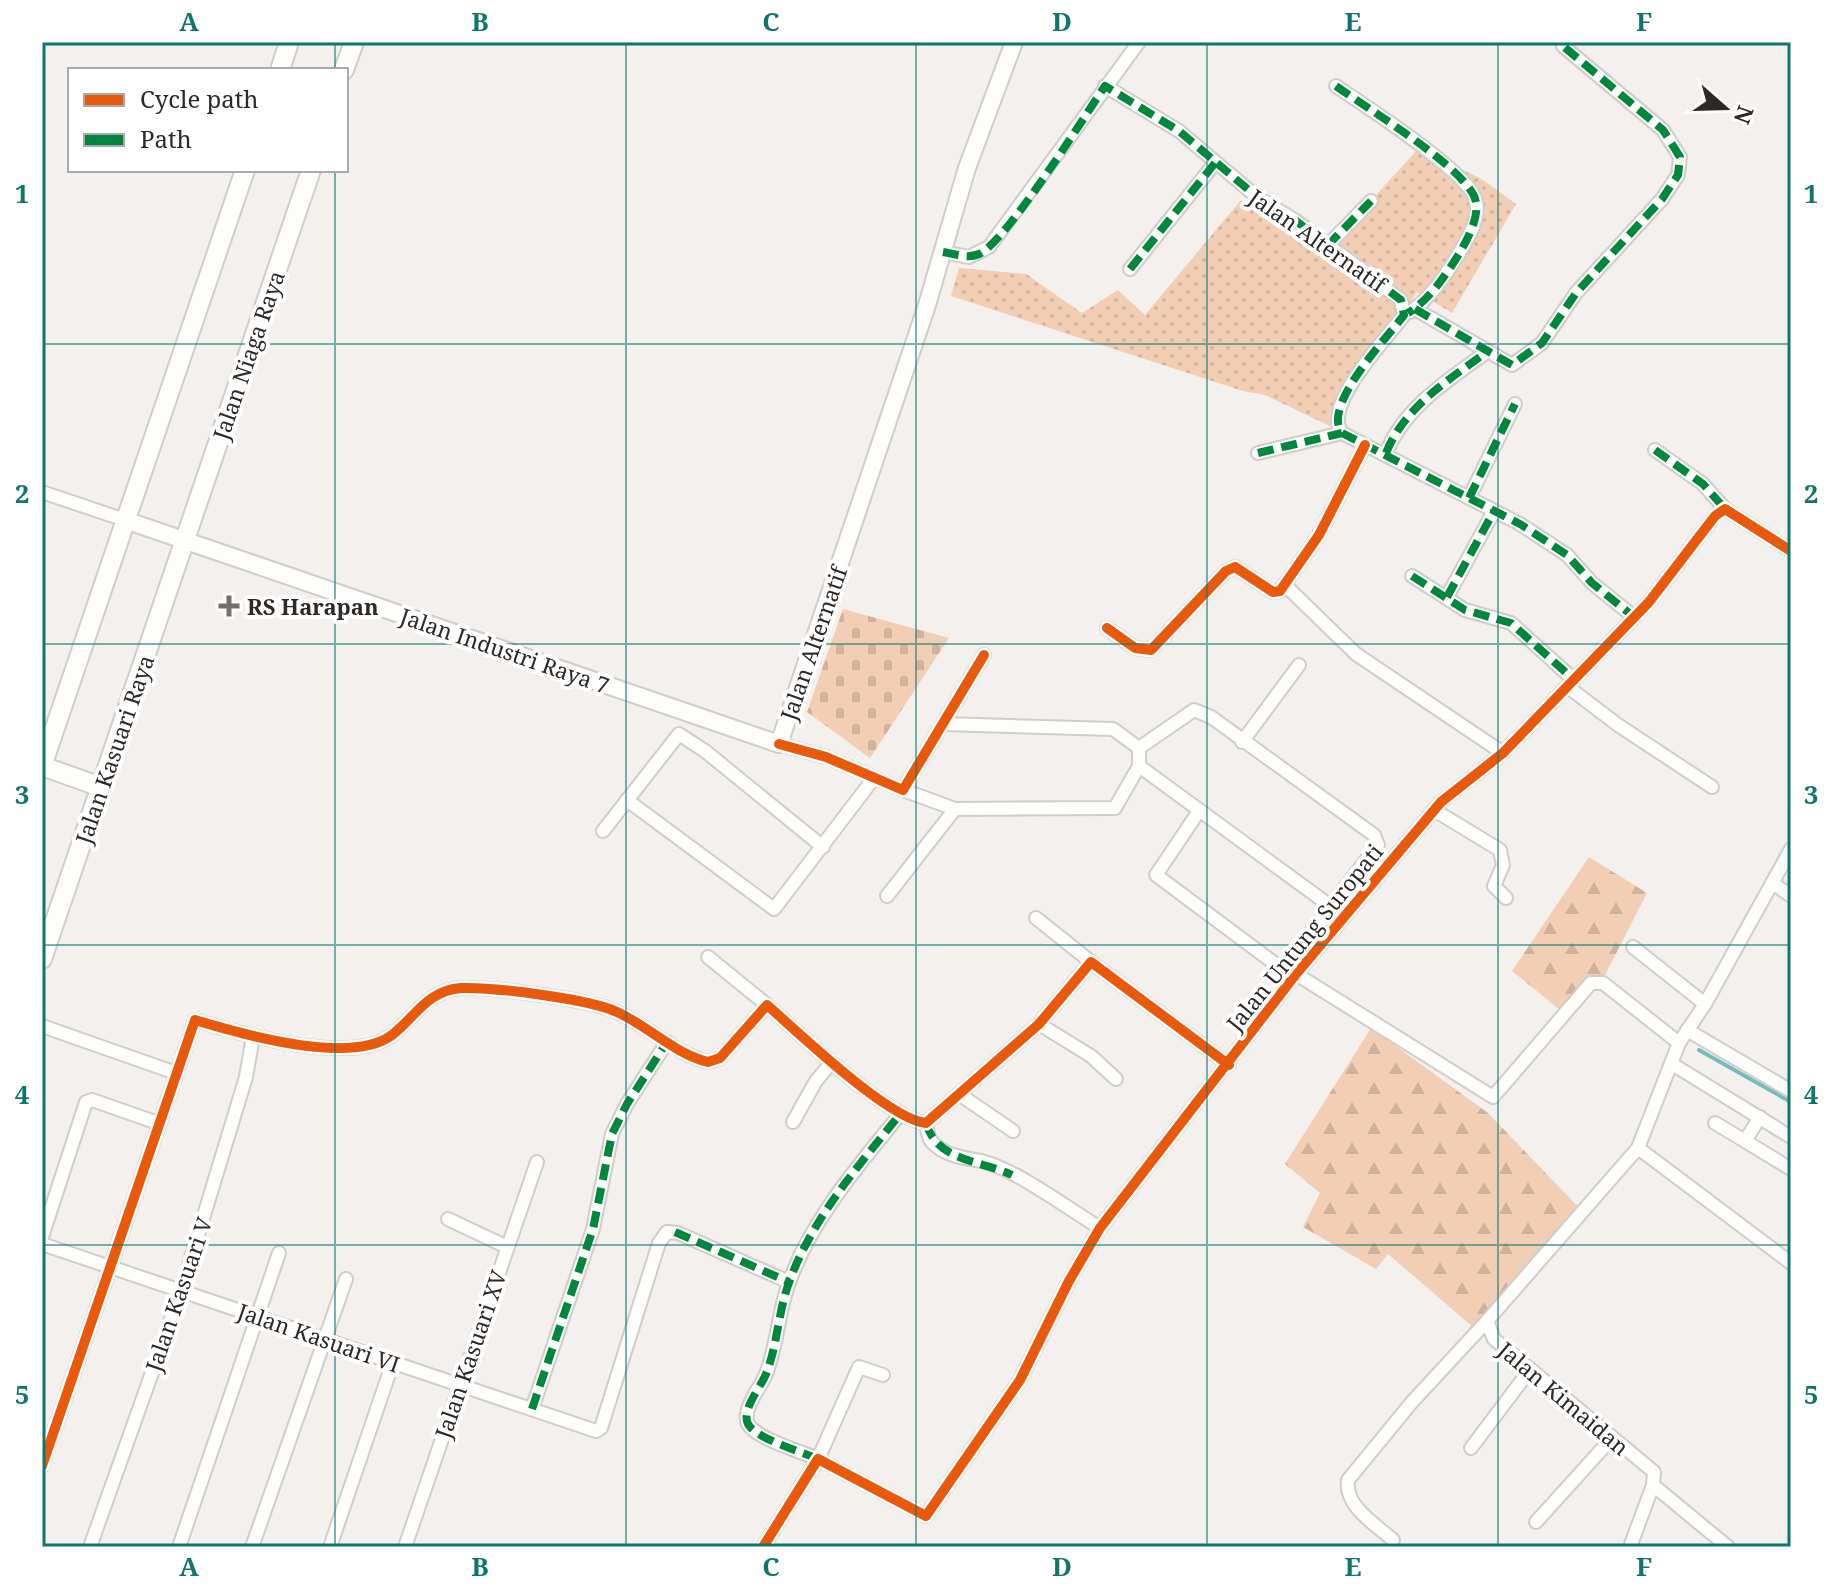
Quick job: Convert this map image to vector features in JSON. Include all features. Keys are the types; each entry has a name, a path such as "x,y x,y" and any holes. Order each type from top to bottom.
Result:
{"main road":[{"path":"281,68 289,42"},
{"path":"345,68 354,42"},
{"path":"101,787 42,766 244,172"},
{"name":"Jalan Niaga Raya","path":"186,540 310,172"},
{"name":"Jalan Kasuari Raya","path":"42,959 186,540"}],"street":[{"name":"Jalan Alternatif","path":"779,744 943,252 967,168 1014,42"},
{"path":"943,252 969,257 989,247 1052,166 1105,86 1139,42"},
{"path":"1410,312 1512,365 1531,353 1576,293 1662,199 1681,166 1677,148 1663,130 1563,46"},
{"name":"Jalan Alternatif","path":"1105,86 1179,131 1215,163 1401,300 1410,312"},
{"path":"1336,86 1458,174 1475,198 1475,222 1449,271 1410,312 1352,383 1339,405 1337,422 1342,433 1494,511 1567,555 1592,583 1634,617"},
{"path":"1130,269 1215,163"},
{"path":"1327,246 1371,201"},
{"path":"1386,453 1394,433 1420,403 1488,351"},
{"path":"1469,498 1515,404"},
{"path":"1258,453 1342,433"},
{"path":"1107,628 1135,648 1147,652 1230,568 1247,572 1273,592 1286,586 1326,523 1365,445"},
{"path":"1655,450 1703,484 1725,509 1791,551"},
{"path":"42,492 125,520"},
{"name":"Jalan Untung Suropati","path":"818,1459 926,1516 1020,1380 1069,1281 1100,1228 1229,1065 1296,974 1434,810 1503,753 1571,683 1649,602 1701,531 1725,509"},
{"path":"1447,597 1494,511"},
{"name":"Jalan Industri Raya 7","path":"125,520 779,744"},
{"path":"1412,576 1478,615 1511,623 1618,725 1712,787"},
{"path":"1286,586 1356,654 1503,753"},
{"path":"903,790 984,655"},
{"path":"1242,742 1299,665"},
{"path":"1139,748 1194,710 1211,717 1377,839 1376,848 1286,964 1275,965 1156,875 1199,811"},
{"path":"943,724 1113,729 1139,748"},
{"path":"603,831 679,734 705,751 823,847"},
{"path":"779,744 826,757 955,809 1112,809 1120,804 1139,766 1139,748"},
{"path":"1139,766 1329,905"},
{"path":"627,800 774,909 781,904 874,778"},
{"path":"887,896 955,809"},
{"path":"1434,810 1500,850 1503,865 1494,886 1506,898"},
{"name":"Jalan Kimaidan","path":"1653,1485 1654,1472 1490,1336 1487,1321 1638,1148 1679,1043 1788,865 1791,849"},
{"path":"1774,884 1791,896"},
{"path":"1036,918 1229,1065"},
{"path":"1633,947 1705,1004"},
{"path":"708,957 831,1063 901,1113 926,1123"},
{"path":"926,1123 1039,1024 1091,962"},
{"path":"1296,974 1490,1096 1498,1096 1591,983 1603,983 1679,1043"},
{"path":"42,1466 195,1020 253,1037 332,1046 375,1043 391,1035 427,1000 442,992 474,988 599,1004 642,1024 701,1061 714,1062 767,1005"},
{"path":"1039,1024 1091,1056 1116,1079"},
{"path":"42,1026 176,1073"},
{"path":"1687,1030 1791,1091"},
{"name":"Jalan Kasuari V","path":"90,1547 181,1291 246,1077 253,1037"},
{"path":"532,1409 589,1244 612,1134 627,1104 667,1042"},
{"path":"793,1122 831,1063"},
{"path":"1672,1064 1791,1137"},
{"path":"959,1094 1013,1131"},
{"path":"42,1237 86,1102 96,1101 158,1123"},
{"path":"818,1459 758,1434 748,1424 747,1413 766,1376 789,1282 821,1219 901,1113"},
{"path":"1745,1141 1760,1117"},
{"path":"926,1123 931,1140 951,1154 966,1161 981,1161 1012,1175 1100,1228"},
{"path":"1715,1123 1791,1169"},
{"path":"1638,1148 1723,1216 1791,1263"},
{"name":"Jalan Kasuari XV","path":"405,1547 537,1162"},
{"path":"448,1219 507,1247"},
{"name":"Jalan Kasuari VI","path":"42,1244 596,1431 601,1428 659,1243 667,1232 678,1233 789,1282"},
{"path":"179,1547 279,1253"},
{"path":"252,1547 346,1279"},
{"path":"1393,1540 1353,1504 1346,1492 1348,1480 1412,1402 1487,1321"},
{"path":"330,1547 393,1362"},
{"path":"766,1546 818,1459 859,1367 883,1375"},
{"path":"1471,1448 1529,1371"},
{"path":"1536,1522 1612,1438"},
{"path":"1630,1547 1653,1485 1728,1547"}],"green space":[{"path":"1418,149 1480,178 1516,204 1452,313 1417,292 1330,426 1265,395 1243,391 951,296 959,268 1026,274 1082,313 1118,290 1145,315 1241,200 1326,250"},
{"path":"843,609 949,638 870,758 807,712"},
{"path":"1589,857 1647,893 1603,979 1565,1014 1512,971"},
{"path":"1371,1028 1488,1113 1586,1215 1480,1333 1388,1254 1376,1269 1303,1227 1320,1193 1285,1164"}],"waterway":[{"path":"1699,1050 1791,1102"}],"marked path":[{"path":"1415,309 1512,365 1542,343 1576,293 1662,199 1678,175 1680,157 1663,130 1563,46"},
{"path":"943,252 975,255 991,245 1025,204 1105,86 1179,131 1257,197 1296,221 1401,300 1404,315 1359,372 1340,406 1338,421 1342,433 1520,524 1567,555 1592,583 1634,617"},
{"path":"1336,86 1432,153 1465,183 1474,196 1475,218 1459,254 1430,294 1408,313"},
{"path":"1130,269 1215,163"},
{"path":"1327,246 1371,201"},
{"path":"1386,453 1394,436 1416,408 1488,351"},
{"path":"1469,498 1515,404"},
{"path":"1258,453 1342,433"},
{"path":"1655,450 1703,484 1725,509"},
{"path":"1447,597 1494,511"},
{"path":"1412,576 1465,610 1511,623 1573,679"},
{"path":"532,1409 593,1229 612,1134 627,1104 667,1042"},
{"path":"818,1459 760,1435 748,1424 747,1412 770,1363 786,1291 811,1234 839,1192 901,1113"},
{"path":"926,1123 932,1136 950,1153 1012,1175"},
{"path":"675,1232 789,1282"}],"cycle path":[{"path":"1107,628 1135,648 1151,650 1226,571 1235,567 1273,592 1280,591 1319,535 1365,445"},
{"path":"763,1547 818,1459 926,1516 1020,1380 1069,1281 1100,1228 1296,974 1441,802 1503,753 1649,602 1715,516 1725,509 1791,551"},
{"path":"779,744 826,757 903,790 984,655"},
{"path":"42,1466 195,1020 267,1039 324,1048 350,1048 374,1044 392,1035 440,994 461,988 495,990 564,998 604,1007 628,1018 684,1053 708,1062 720,1058 767,1005 867,1091 889,1107 926,1123 1039,1024 1091,962 1229,1065"}],"place":[{"name":"RS Harapan","path":"229,606"}]}
